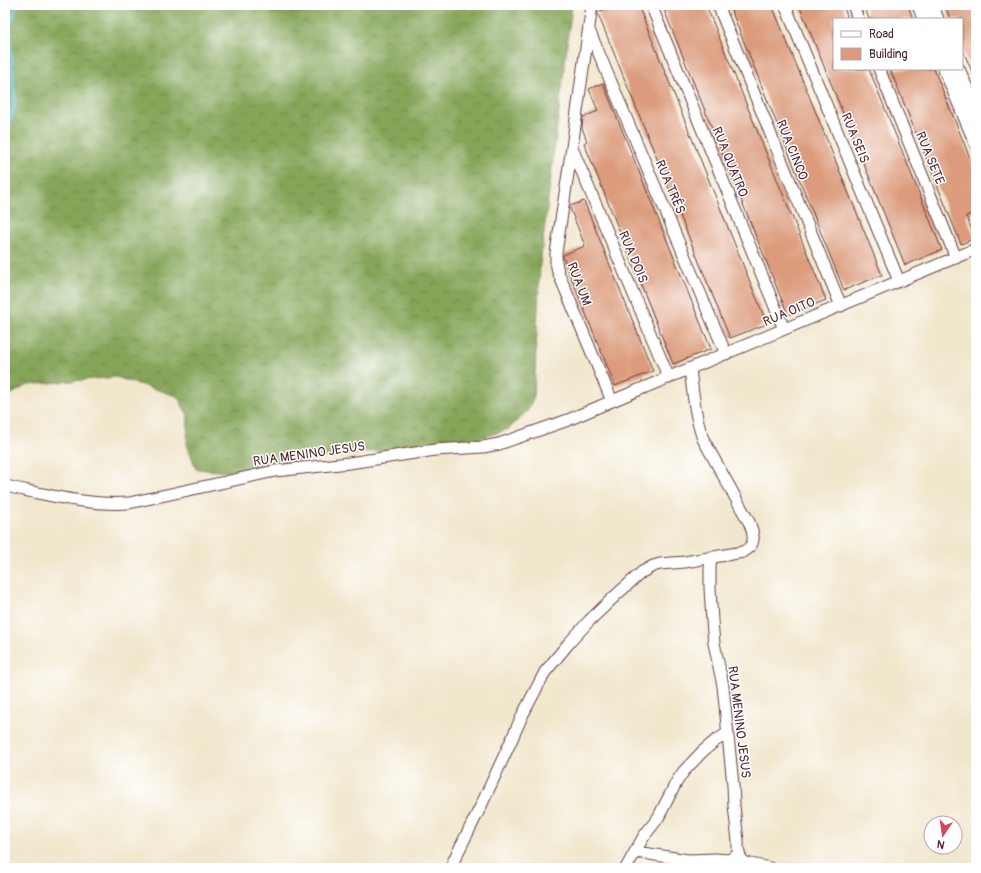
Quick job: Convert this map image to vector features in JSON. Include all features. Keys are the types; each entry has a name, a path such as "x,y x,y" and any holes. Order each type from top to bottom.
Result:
{"street":[{"name":"RUA UM","path":"592,5 556,253 557,267 612,401"},
{"name":"RUA QUATRO","path":"651,5 784,329"},
{"name":"RUA CINCO","path":"718,5 841,306"},
{"name":"RUA SEIS","path":"785,5 899,282"},
{"path":"853,5 858,18"},
{"path":"919,5 924,18"},
{"path":"931,5 937,18"},
{"name":"RUA TRÊS","path":"589,30 726,354"},
{"name":"RUA SETE","path":"879,70 956,258"},
{"path":"945,70 976,143"},
{"path":"958,70 976,112"},
{"name":"RUA DOIS","path":"572,147 669,378"},
{"name":"RUA OITO","path":"612,401 976,249"},
{"path":"451,868 522,716 545,672 568,643 615,596 642,572 660,564 685,562 743,552 752,544 753,532 743,510 703,440 694,401 690,369"},
{"name":"RUA MENINO JESUS","path":"5,486 57,497 99,503 129,503 275,471 309,468 435,450 483,447 499,444 568,420 612,401"},
{"name":"RUA MENINO JESUS","path":"711,557 710,588 714,643 723,686 739,854"},
{"path":"626,868 644,836 658,818 677,781 684,771 702,752 715,741 728,733"},
{"path":"636,852 688,860 729,860 739,854 746,863 770,868"}],"green space":[{"path":"5,5 572,5 540,265 534,396 528,410 509,429 478,439 301,460 229,472 196,469 187,444 188,415 177,396 116,377 27,385 5,398"}],"building":[{"path":"615,5 638,5 767,324 730,338 598,14 598,12"},
{"path":"662,5 706,5 826,300 788,315"},
{"path":"729,5 772,5 882,275 844,290"},
{"path":"799,5 843,5 848,18 833,18 833,70 869,70 942,250 905,265"},
{"path":"864,5 908,5 913,18 869,18"},
{"path":"945,5 976,5 976,81 963,50 963,18 950,18"},
{"path":"890,70 934,70 976,173 976,212 966,216 975,238 961,244"},
{"path":"603,83 711,349 673,364 584,143 587,141 582,128 583,117 598,111 589,89"},
{"path":"584,201 653,371 615,386 563,257 563,255 585,246 570,208 570,206"}],"waterway":[{"path":"5,134 9,126 15,102 10,26 17,5"}]}
